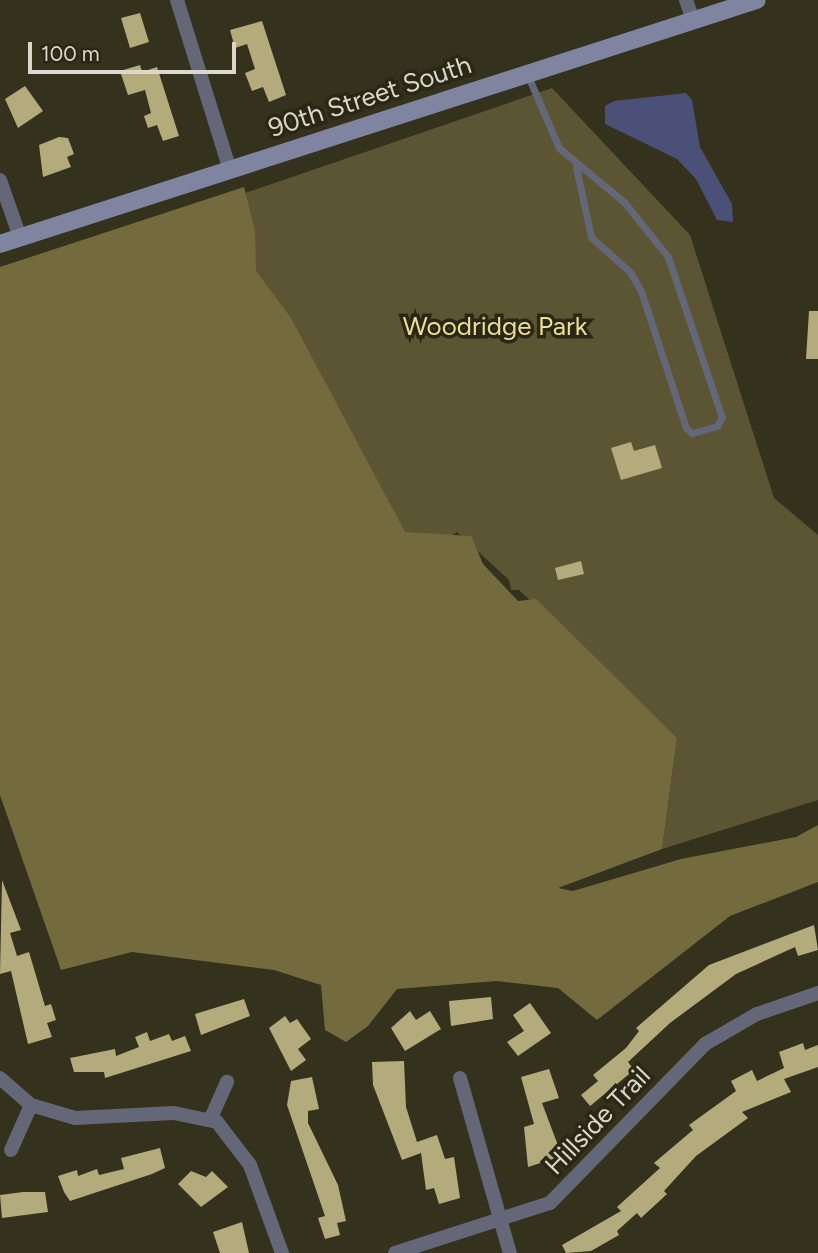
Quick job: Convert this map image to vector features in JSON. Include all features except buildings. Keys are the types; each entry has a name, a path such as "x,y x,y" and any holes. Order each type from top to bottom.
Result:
{"street":[{"path":"177,0 230,170"},
{"path":"686,0 693,20"},
{"name":"90th Street South","path":"0,244 757,0"},
{"path":"0,180 20,237"},
{"name":"Hillside Trail","path":"395,1253 550,1203 567,1191 705,1044 757,1014 818,993"},
{"path":"0,1078 31,1105 75,1118 142,1112 210,1120 230,1133 250,1165 282,1253"},
{"path":"460,1078 510,1253"},
{"path":"210,1120 227,1082"},
{"path":"11,1150 31,1105"}],"lane":[{"path":"527,74 546,126 576,167 624,202 668,257 722,417 717,426 692,433 686,428 640,290 630,272 591,237 576,167"}],"green space":[{"name":"Woodridge Park","path":"552,88 690,235 774,498 818,535 818,800 662,849 677,738 519,590 511,590 509,580 457,532 400,570 187,213"}],"shaded area":[{"path":"244,187 255,231 256,271 291,318 405,532 471,536 483,564 518,601 536,599 677,738 662,849 558,888 573,891 681,859 796,837 818,825 818,882 730,916 597,1020 558,988 496,981 397,989 368,1026 346,1042 325,1030 321,985 274,970 132,952 61,970 0,795 0,267"}],"water":[{"path":"686,93 692,100 700,147 732,204 733,222 717,220 696,179 677,159 605,124 605,106 614,101"}]}
